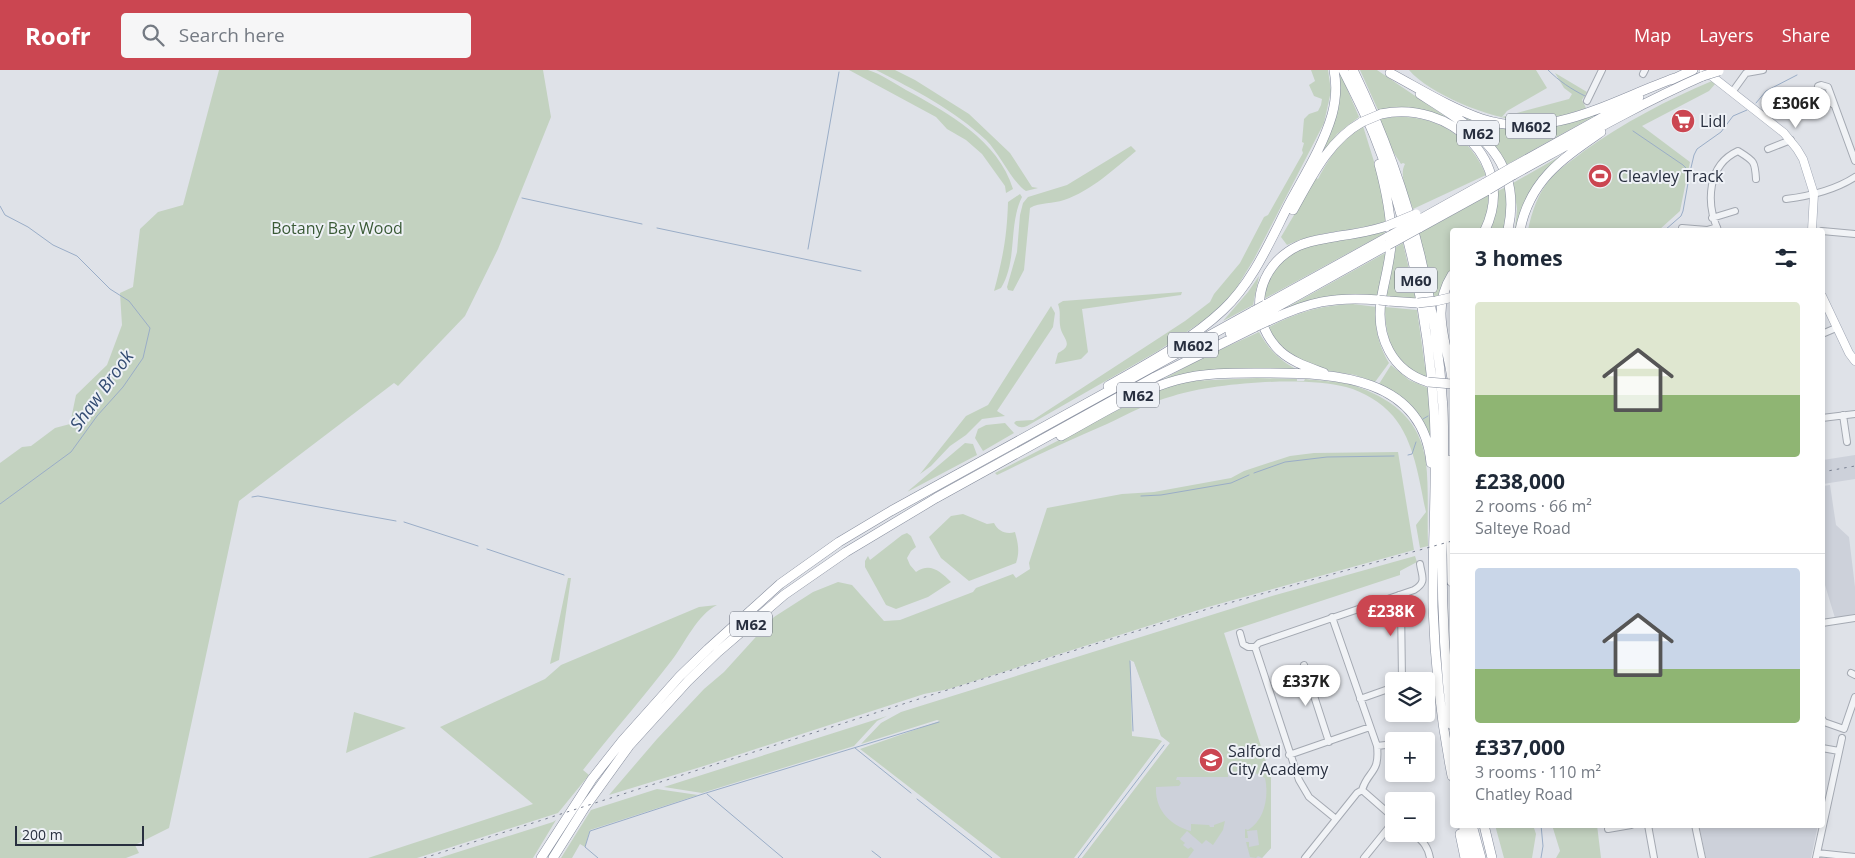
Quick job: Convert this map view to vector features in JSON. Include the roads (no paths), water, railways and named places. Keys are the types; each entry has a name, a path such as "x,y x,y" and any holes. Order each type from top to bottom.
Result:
{"highway":[{"name":"M62","path":"541,858 588,786 622,742 680,676 780,584 816,558 891,511 1147,363 1200,328 1230,303 1245,285 1257,264 1298,189 1329,125 1336,96 1334,70"},
{"name":"M60","path":"1343,70 1363,110 1390,182 1408,242 1429,352 1434,407 1435,636 1442,710 1450,763"},
{"name":"M60","path":"1352,70 1384,140 1398,180 1416,240 1435,332 1442,393 1444,474 1443,617 1450,707"},
{"name":"M602","path":"1387,72 1475,116 1499,123 1520,126 1545,124 1575,117 1693,70"},
{"name":"M602","path":"1512,172 1704,73 1721,70"},
{"name":"M62","path":"1387,72 1475,130 1490,147 1498,160 1508,186 1511,207 1508,228"},
{"name":"M602","path":"1336,377 1296,362 1284,355 1271,341 1261,322 1258,311 1262,286 1270,269 1278,259 1298,246 1315,240 1363,233 1387,226 1417,221 1487,186 1674,78"},
{"name":"M60","path":"1363,110 1384,182 1388,204 1391,252 1381,302 1382,333 1385,345 1399,366 1412,376 1428,382 1450,384"},
{"path":"1132,379 1202,332 1221,317 1241,297 1326,156 1344,134 1362,122 1381,114 1404,112 1425,114 1450,124 1472,141 1484,158 1492,182 1493,202 1491,215 1486,228"},
{"name":"M602","path":"1522,227 1532,196 1547,174 1571,153 1619,118"},
{"name":"M602","path":"1155,377 1388,241 1417,221 1476,188 1487,186"},
{"name":"M60","path":"1450,279 1443,291 1440,312 1450,368"},
{"path":"1255,319 1266,313 1344,299 1418,303 1436,302 1450,297"},
{"name":"M602","path":"1132,379 1255,319"},
{"name":"M62","path":"958,487 989,474 1154,387 1177,380 1210,374 1242,373 1285,373 1336,377"},
{"name":"M62","path":"553,858 585,807 629,746 688,681 718,652 784,595 846,552 1155,377"},
{"name":"M60","path":"1336,377 1357,380 1375,386 1408,408 1422,429 1429,450 1435,502"},
{"name":"M62","path":"978,462 1004,450 1132,379"},
{"name":"M60","path":"1442,393 1449,438 1450,486"},
{"path":"1460,828 1465,858"},
{"path":"1464,828 1472,858"},
{"path":"1473,828 1481,858"},
{"path":"1485,828 1494,858"}],"main road":[{"path":"1704,73 1733,91 1791,140 1803,159 1814,194 1812,228"},
{"path":"1825,303 1836,328 1855,361"}],"street":[{"path":"1587,101 1602,70"},
{"path":"1733,91 1746,73 1763,70"},
{"path":"1834,105 1855,161"},
{"path":"1768,149 1791,140"},
{"path":"1717,228 1712,218 1710,196 1714,177 1720,163 1738,151 1753,160 1756,180"},
{"path":"1786,199 1811,196 1855,177"},
{"path":"1712,218 1735,211"},
{"path":"1825,231 1855,234"},
{"path":"1825,333 1836,328"},
{"path":"1825,418 1855,414"},
{"path":"1843,415 1847,442"},
{"path":"1240,633 1243,644 1248,647 1255,647 1259,643 1332,616 1414,590 1421,586 1423,580 1420,564"},
{"path":"1399,594 1401,604 1402,672"},
{"path":"1305,858 1357,793 1362,790 1376,767 1378,759 1377,746 1332,616"},
{"path":"1825,623 1855,618"},
{"path":"1255,647 1289,755 1304,790 1336,819"},
{"path":"1304,665 1329,742"},
{"path":"1360,699 1385,690"},
{"path":"1825,722 1844,729 1855,696"},
{"path":"1846,724 1855,726"},
{"path":"1289,755 1370,727"},
{"path":"1825,817 1842,738"},
{"path":"1377,746 1385,745"},
{"path":"1825,749 1839,751"},
{"path":"1362,790 1385,812"},
{"path":"1608,829 1614,828"},
{"path":"1649,828 1654,858"},
{"path":"1696,828 1702,858"},
{"path":"1823,828 1817,855 1855,857"},
{"path":"1364,858 1385,831"},
{"path":"1423,842 1429,850 1430,858"}],"waterway":[{"path":"1548,70 1556,78 1585,96"},
{"path":"808,249 839,72"},
{"path":"1756,103 1766,91 1797,75"},
{"path":"1690,172 1697,149 1721,132 1733,116 1747,110"},
{"path":"1633,131 1683,165 1690,172 1681,216 1667,228"},
{"path":"522,198 642,224"},
{"name":"Shaw Brook","path":"0,206 5,215 28,227 53,245 77,256 110,289 129,301 150,328 143,358 123,387 97,416 71,452 0,504"},
{"path":"657,228 861,271"},
{"path":"1423,419 1428,416"},
{"path":"1408,455 1412,454 1416,442"},
{"path":"1254,473 1285,462 1327,457 1394,456"},
{"path":"1141,496 1161,495 1231,483 1249,475"},
{"path":"252,497 258,496 396,521"},
{"path":"404,522 478,546"},
{"path":"487,549 564,575"},
{"path":"1130,661 1133,731"},
{"path":"598,858 585,847 590,831 706,793 939,722"},
{"path":"1078,858 1164,745"},
{"path":"855,748 911,793"},
{"path":"707,794 783,858"},
{"path":"917,799 992,858"},
{"path":"1541,828 1543,846 1541,858"},
{"path":"872,851 881,858"}],"railway":[{"path":"1825,471 1855,466"},
{"path":"424,858 928,696 1211,608 1450,542"}],"place":[{"name":"Lidl","path":"1683,121"},
{"name":"Cleavley Track","path":"1600,176"},
{"name":"Salford City Academy","path":"1211,760"}],"park label":[{"name":"Botany Bay Wood","path":"337,228"}]}
